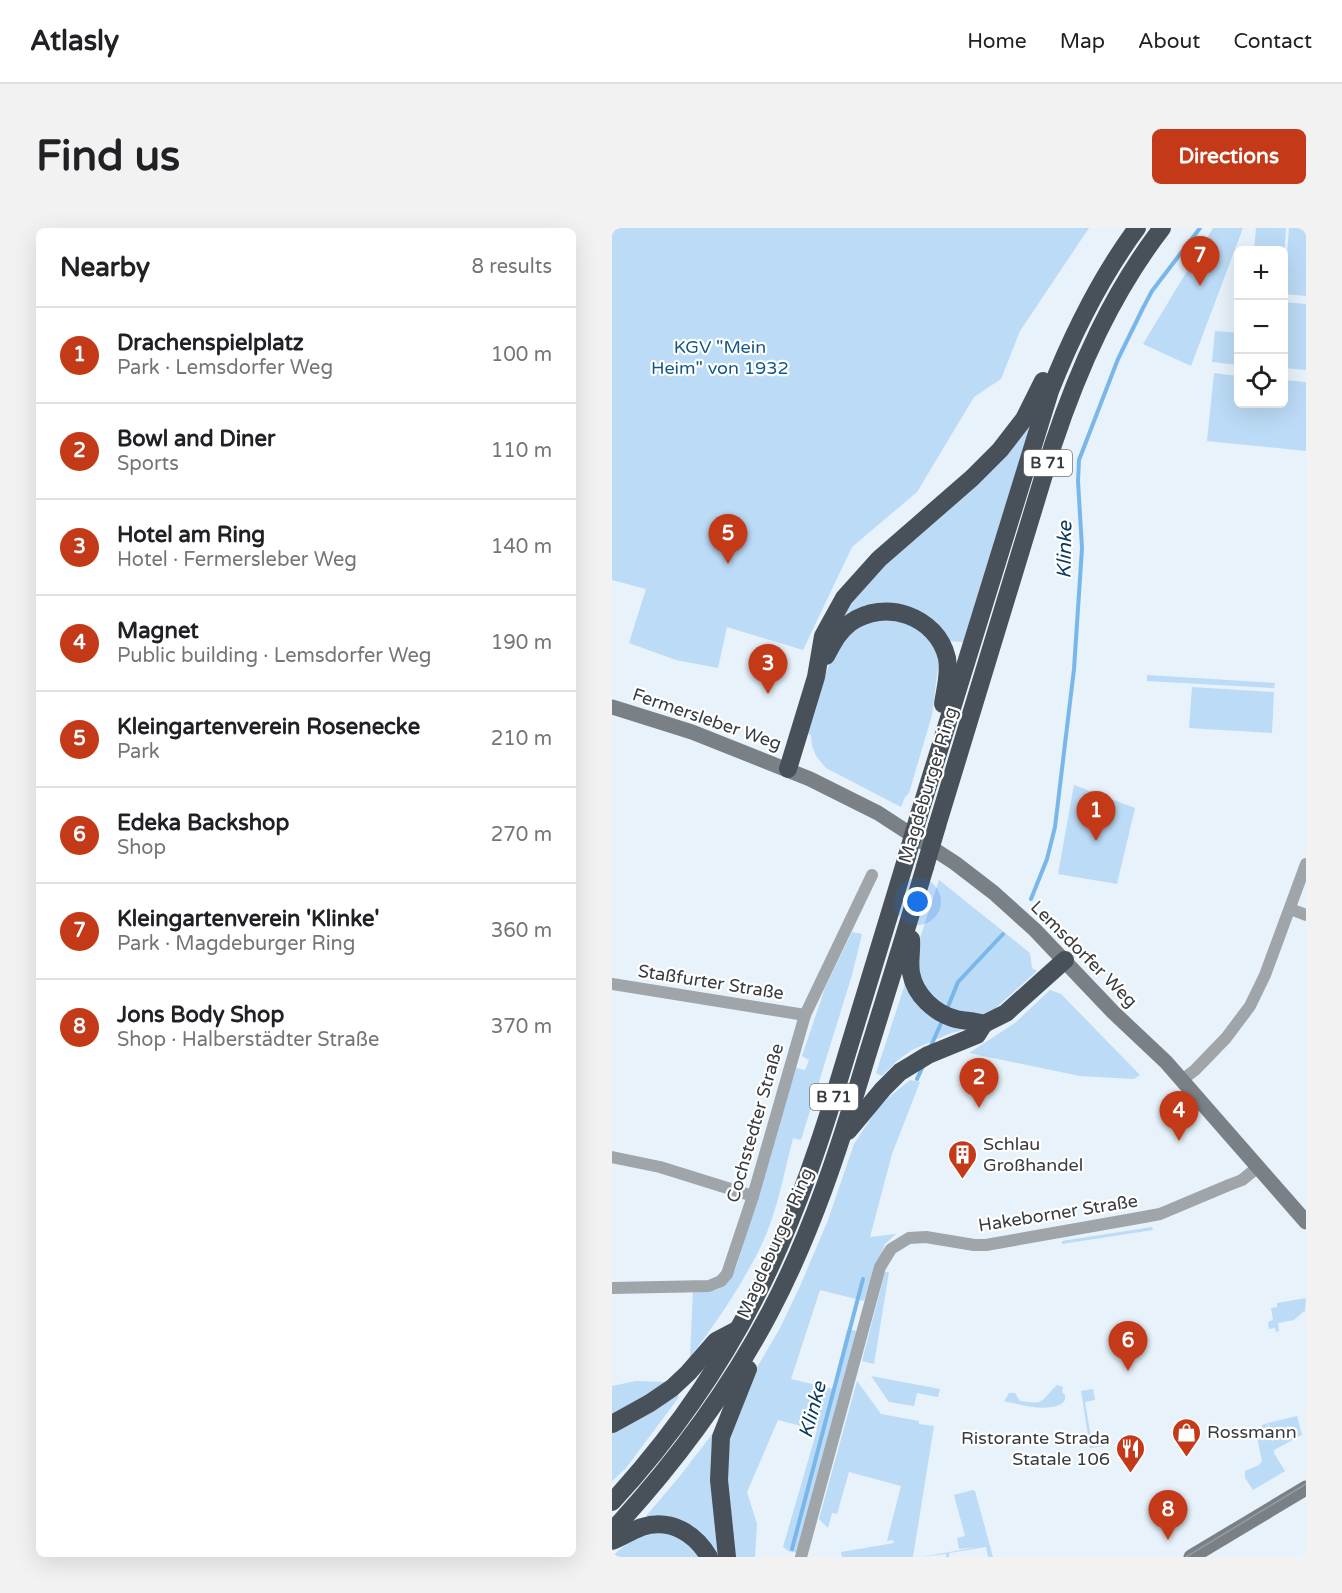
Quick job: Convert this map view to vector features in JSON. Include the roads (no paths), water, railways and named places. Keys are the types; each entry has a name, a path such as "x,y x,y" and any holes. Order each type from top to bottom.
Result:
{"highway":[{"name":"Magdeburger Ring","path":"612,1502 664,1442 713,1372 738,1329 779,1247 814,1157 1040,422 1062,360 1092,299 1137,228"},
{"name":"Magdeburger Ring","path":"612,1531 689,1441 732,1378 770,1313 810,1225 842,1139 1066,406 1110,308 1138,261 1162,228"},
{"path":"788,769 816,676 823,636 843,598 865,572 1000,450 1024,419 1048,371 1062,360"},
{"path":"816,676 835,638 853,621 866,615 882,612 898,612 913,617 925,624 936,635 947,657 948,677 942,702 944,734"},
{"path":"908,922 911,946 909,961 916,987 923,998 945,1015 953,1018 978,1022 1006,1012 1065,960"},
{"path":"842,1139 892,1079 918,1060 976,1035 978,1022"},
{"path":"727,1557 719,1479 721,1437 770,1313"},
{"path":"612,1424 672,1388 716,1341 738,1329"},
{"path":"612,1541 643,1527 661,1524 682,1530 694,1537 709,1557"}],"street":[{"name":"Fermersleber Weg","path":"612,707 692,732 788,769"},
{"name":"Lemsdorfer Weg","path":"788,769 851,799 918,838 955,863 1013,910 1065,960 1113,1012 1166,1062 1306,1222"},
{"path":"1182,1080 1195,1070 1246,1012 1265,975 1306,864"},
{"name":"Cochstedter Straße","path":"612,1288 701,1286 721,1281 729,1268 753,1196 805,1015 872,875"},
{"path":"1290,909 1306,915"},
{"name":"Staßfurter Straße","path":"612,984 805,1015"},
{"path":"612,1157 660,1167 753,1196"},
{"name":"Hakeborner Straße","path":"801,1557 880,1268 895,1245 905,1239 922,1236 986,1245 1160,1214 1242,1179 1258,1167"},
{"path":"1192,1557 1306,1488"}],"waterway":[{"name":"Klinke","path":"1031,899 1047,859 1055,827 1074,669 1082,548 1079,460 1118,359 1143,308 1152,291 1200,228"},
{"name":"Klinke","path":"947,1009 958,982 1003,934"},
{"name":"Klinke","path":"930,1048 943,1019"},
{"name":"Klinke","path":"917,1079 923,1066"},
{"name":"Klinke","path":"792,1549 863,1279"}],"tram line":[{"path":"1186,1557 1306,1484"}],"place":[{"name":"Kleingartenverein 'Klinke'","path":"1200,286"},
{"name":"Kleingartenverein Rosenecke","path":"728,564"},
{"name":"Hotel am Ring","path":"768,694"},
{"name":"Drachenspielplatz","path":"1096,841"},
{"name":"Bowl and Diner","path":"979,1108"},
{"name":"Magnet","path":"1179,1141"},
{"name":"Schlau Großhandel","path":"962,1180"},
{"name":"Edeka Backshop","path":"1128,1371"},
{"name":"Rossmann","path":"1186,1458"},
{"name":"Ristorante Strada Statale 106","path":"1131,1474"},
{"name":"Jons Body Shop","path":"1168,1540"}],"park label":[{"name":"KGV \"Mein Heim\" von 1932","path":"720,357"}]}
